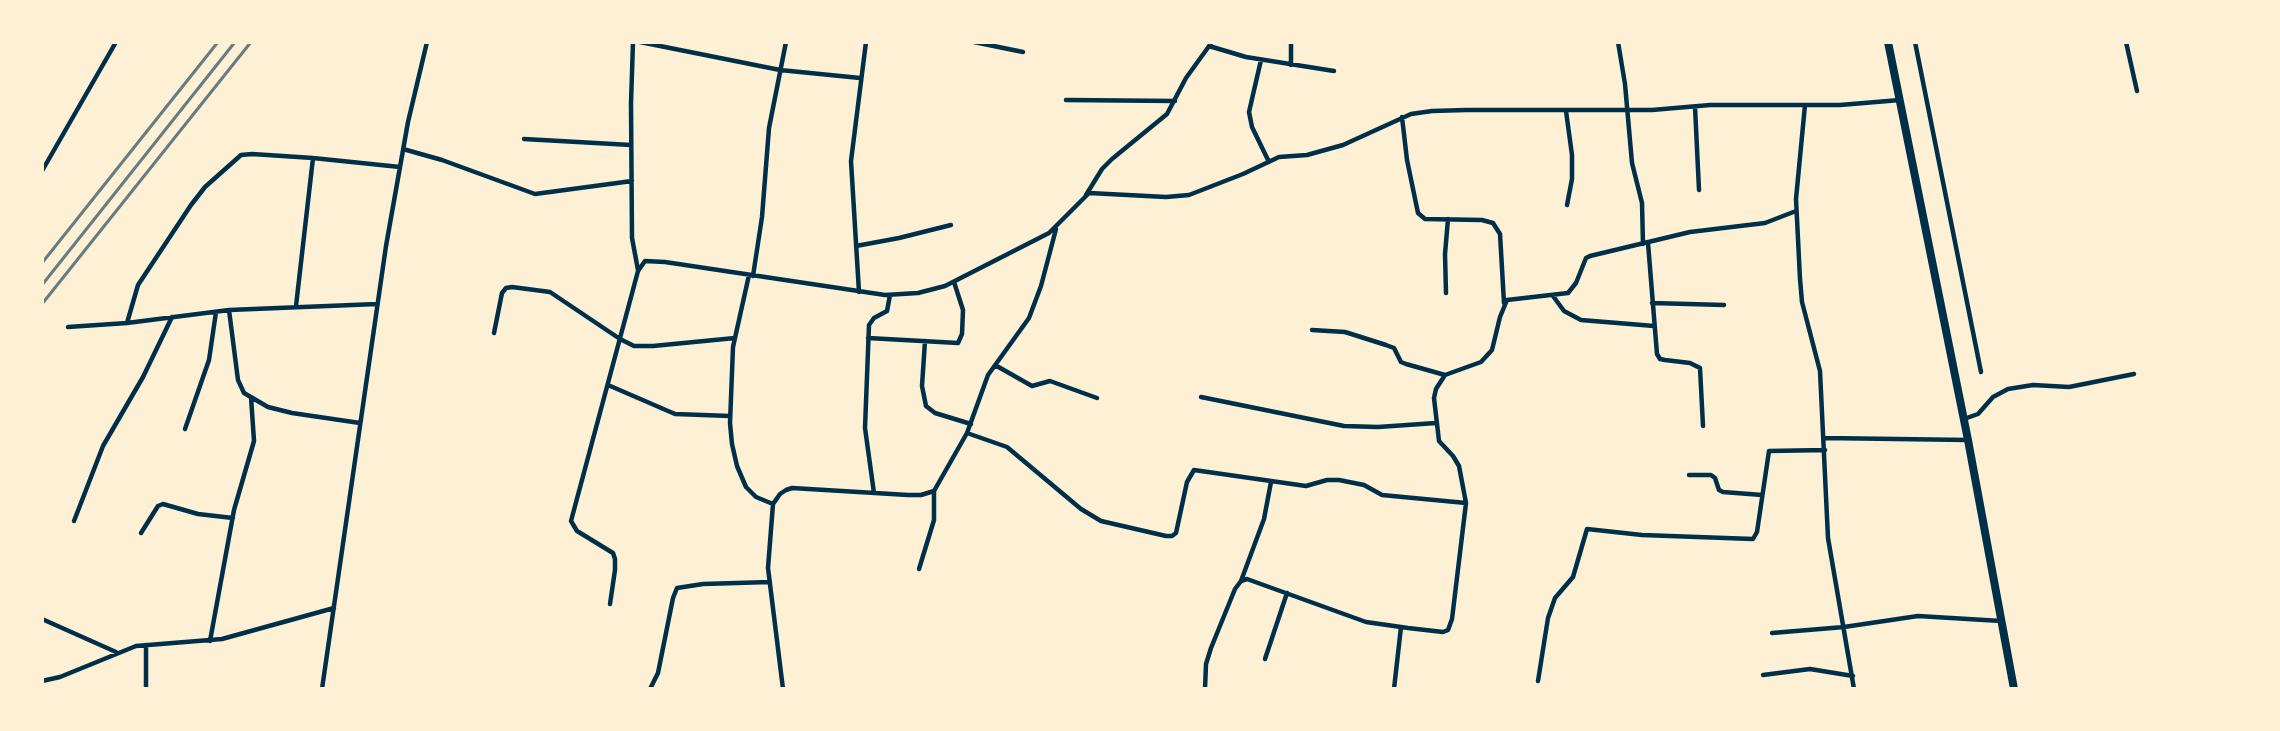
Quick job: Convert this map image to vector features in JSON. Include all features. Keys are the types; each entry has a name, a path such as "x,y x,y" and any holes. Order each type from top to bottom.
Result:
{"main road":[{"path":"1888,42 1964,419 2014,689"}],"street":[{"path":"42,171 116,42"},
{"path":"322,689 377,304 403,149 427,42"},
{"path":"633,42 632,246 638,271"},
{"path":"640,42 780,70 860,78"},
{"path":"773,504 751,494 742,479 734,455 730,416 731,373 735,338 751,275 762,217 770,128 786,42"},
{"path":"859,292 851,161 866,42"},
{"path":"974,42 1023,52"},
{"path":"1291,42 1291,65"},
{"path":"1618,42 1632,164 1642,203 1656,346 1660,358 1690,363 1700,368 1703,426"},
{"path":"1915,42 1981,372"},
{"path":"2126,42 2137,91"},
{"path":"610,604 615,570 613,553 578,531 571,521 641,264 650,260 890,295 933,290 954,282 1056,229 1086,195 1102,169 1167,114 1186,78 1210,44 1261,60 1334,71"},
{"path":"1261,60 1249,112 1252,127 1269,162"},
{"path":"1066,100 1175,101"},
{"path":"1086,195 1095,193 1166,197 1189,195 1282,156 1298,156 1342,145 1402,117 1432,111 1627,110 1747,104 1840,105 1899,100"},
{"path":"1805,105 1799,153 1796,211 1802,302 1820,371 1828,538 1854,689"},
{"path":"1695,107 1700,190"},
{"path":"1566,111 1572,155 1572,178 1567,205"},
{"path":"1312,330 1345,332 1386,345 1394,348 1401,362 1445,375 1481,362 1492,350 1504,304 1500,234 1489,221 1420,217 1416,209 1402,117"},
{"path":"524,139 631,145"},
{"path":"403,149 442,160 536,194 632,181"},
{"path":"127,323 133,297 145,274 205,187 242,155 313,158 400,167"},
{"path":"296,306 313,158"},
{"path":"1504,304 1512,298 1568,293 1573,289 1584,262 1590,256 1689,231 1765,223 1796,211"},
{"path":"1446,293 1445,254 1448,219"},
{"path":"856,246 951,225"},
{"path":"919,569 934,520 934,491 967,433 985,383 995,365 1018,335 1035,304 1056,229"},
{"path":"868,338 955,343 960,340 963,310 954,282"},
{"path":"494,333 502,293 506,288 512,286 550,292 634,346 735,338"},
{"path":"874,493 865,428 868,338 871,321 887,311 890,295"},
{"path":"1553,296 1564,311 1581,320 1654,326"},
{"path":"1652,303 1724,305"},
{"path":"68,327 127,323 229,310 377,304"},
{"path":"229,310 238,380 244,393 268,407 291,413 360,423"},
{"path":"185,429 209,360 216,312"},
{"path":"74,521 104,446 143,377 172,318"},
{"path":"925,341 922,386 926,406 935,414 971,424"},
{"path":"995,365 1032,386 1050,381 1098,398"},
{"path":"1241,581 1247,579 1255,581 1352,618 1401,627 1443,632 1448,630 1451,626 1466,503 1459,466 1439,441 1436,423 1434,398 1436,389 1445,375"},
{"path":"1964,419 1978,414 1993,397 2007,389 2032,385 2069,387 2134,375"},
{"path":"608,385 675,414 730,416"},
{"path":"210,641 233,518 254,441 251,397"},
{"path":"1201,397 1344,426 1378,427 1436,423"},
{"path":"967,433 1007,447 1081,509 1101,521 1172,536 1178,527 1187,482 1194,470 1306,486 1327,480 1340,480 1364,485 1382,495 1466,503"},
{"path":"1824,438 1968,440"},
{"path":"1538,681 1548,618 1555,598 1573,577 1587,529 1642,535 1753,539 1757,532 1769,451 1825,450"},
{"path":"1689,475 1711,476 1719,490 1723,492 1762,495"},
{"path":"1205,689 1206,664 1211,648 1235,589 1241,581 1264,519 1271,482"},
{"path":"783,689 768,568 773,504 780,494 792,488 921,495 934,491"},
{"path":"141,533 158,506 162,504 198,514 233,518"},
{"path":"650,689 658,673 672,598 677,588 703,584 770,582"},
{"path":"1265,659 1287,593"},
{"path":"42,681 60,677 116,652 146,645 210,641 334,608"},
{"path":"1773,633 1844,627 1918,616 2001,621"},
{"path":"42,619 116,652"},
{"path":"1394,689 1401,627"},
{"path":"146,645 146,689"},
{"path":"1763,675 1810,669 1853,676"}],"railway":[{"path":"42,263 218,42"},
{"path":"42,285 235,42"},
{"path":"42,304 251,42"}]}
